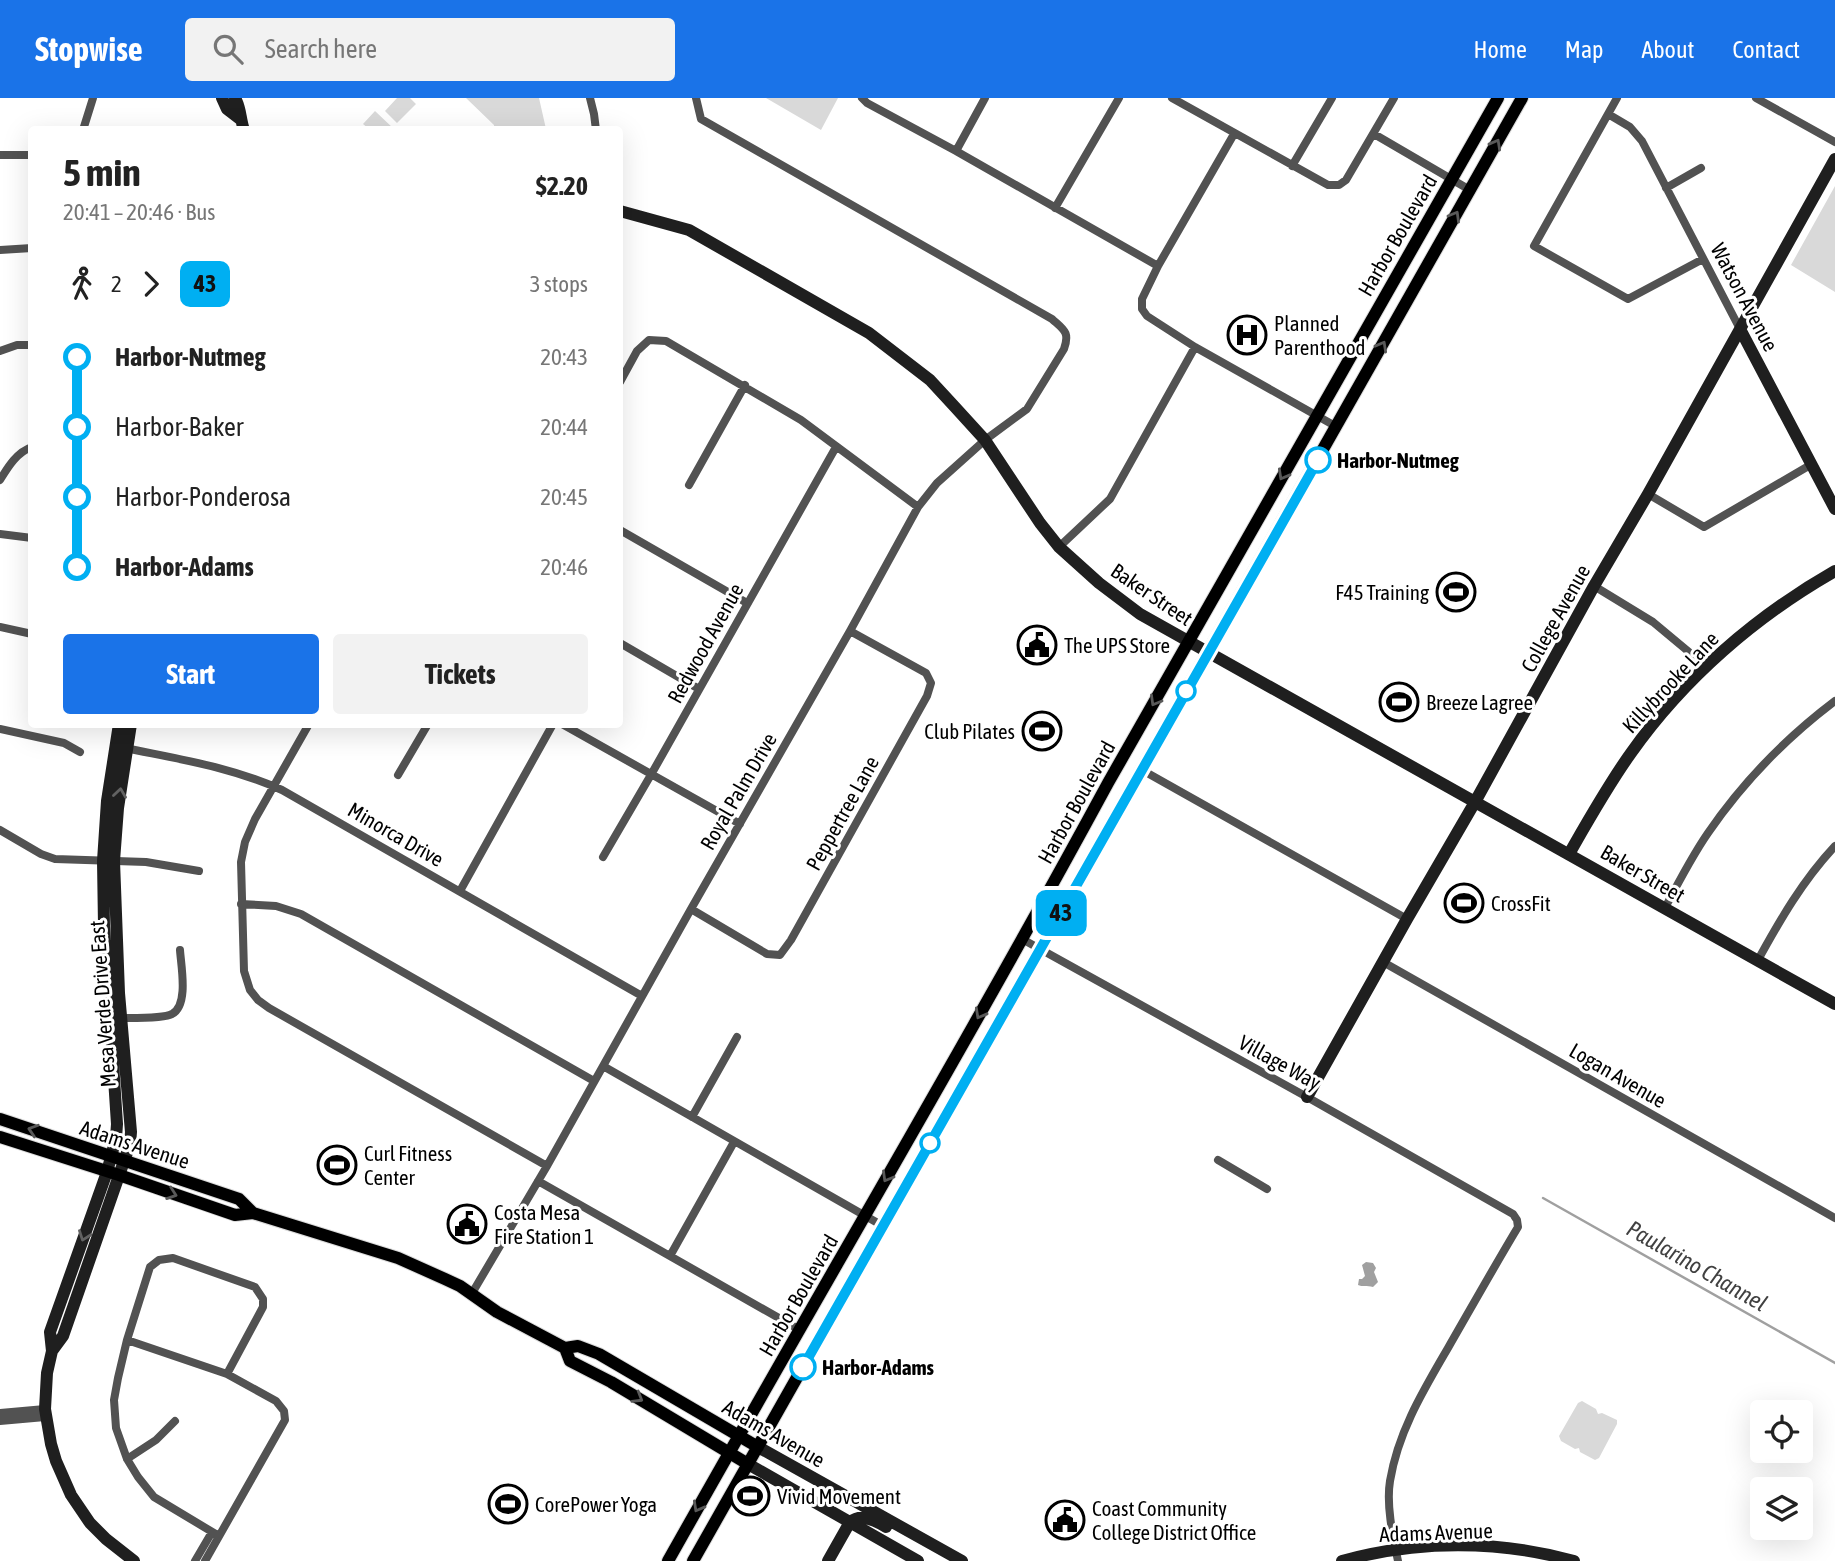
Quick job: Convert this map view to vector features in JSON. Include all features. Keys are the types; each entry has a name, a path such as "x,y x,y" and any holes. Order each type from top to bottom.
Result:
{"main road":[{"name":"Harbor Boulevard","path":"668,1561 1498,98"},
{"name":"Harbor Boulevard","path":"693,1561 1522,98"},
{"name":"Adams Avenue","path":"0,1119 239,1199 253,1213"},
{"name":"Adams Avenue","path":"0,1137 234,1215 253,1213 398,1258 446,1279 514,1322 565,1348 578,1346 600,1354 758,1447"},
{"name":"Adams Avenue","path":"565,1348 570,1361 611,1381 748,1464"}],"street":[{"path":"84,126 93,98"},
{"path":"222,98 227,108 242,124"},
{"path":"235,98 240,106 242,124"},
{"path":"590,98 596,126"},
{"name":"Royal Palm Drive","path":"471,1295 547,1166 918,507 937,483 985,440 1027,409 1067,340 1066,333 1052,319 701,119 696,98"},
{"path":"862,98 1158,266"},
{"path":"956,151 985,98"},
{"path":"1055,208 1119,98"},
{"path":"1172,98 1328,185 1339,185 1346,180 1394,98"},
{"path":"1292,166 1332,98"},
{"path":"1617,98 1534,246 1628,299 1703,259"},
{"path":"1756,98 1835,142"},
{"name":"Watson Avenue","path":"1608,114 1630,127 1642,141 1835,509"},
{"path":"1234,134 1158,266 1142,299 1142,309 1147,316 1195,347 1337,427"},
{"path":"1374,134 1471,190"},
{"path":"0,155 28,155"},
{"name":"College Avenue","path":"1307,1097 1835,159"},
{"path":"1666,188 1701,167"},
{"name":"Baker Street","path":"623,212 689,230 869,333 930,380 985,440 1059,547 1099,583 1140,614 1835,1004"},
{"path":"0,250 28,248"},
{"path":"623,377 637,351 649,340 666,341 801,420 918,507"},
{"path":"0,351 17,345 28,345"},
{"path":"1059,547 1110,499 1195,347"},
{"path":"689,485 745,385"},
{"name":"Redwood Avenue","path":"603,857 836,447"},
{"path":"0,480 9,465 28,448"},
{"path":"1648,494 1704,527 1812,464"},
{"path":"623,532 747,603"},
{"path":"0,534 28,538"},
{"name":"Killybrooke Lane","path":"1569,854 1599,801 1654,723 1707,667 1741,636 1772,611 1835,571"},
{"path":"1594,586 1653,622 1707,667"},
{"path":"0,628 28,633"},
{"name":"Peppertree Lane","path":"691,909 767,954 780,956 791,940 927,696 931,683 926,673 850,631"},
{"path":"623,645 699,689"},
{"path":"1665,908 1706,835 1738,792 1790,737 1835,701"},
{"name":"Mesa Verde Drive East","path":"119,728 121,748"},
{"name":"Mesa Verde Drive East","path":"113,1174 112,1157 117,1124 116,927 108,861 107,801 121,748 129,728"},
{"path":"307,728 255,819 245,842 241,862 245,979 254,996 269,1008 547,1166"},
{"path":"398,775 426,728"},
{"path":"460,891 551,728"},
{"path":"569,728 740,824"},
{"path":"0,729 64,743 80,752"},
{"name":"Minorca Drive","path":"121,748 207,764 273,786 642,996"},
{"path":"1142,770 1407,919"},
{"path":"0,830 46,857 61,860 146,862 199,871"},
{"path":"1758,960 1808,878 1835,846"},
{"path":"241,904 275,906 301,914 594,1081"},
{"name":"Village Way","path":"1022,939 1307,1097 1513,1214 1517,1220 1518,1227 1429,1380 1396,1449 1390,1484 1391,1522 1397,1556"},
{"path":"116,1018 168,1016 177,1010 182,998 180,950"},
{"name":"Logan Avenue","path":"1383,962 1835,1218"},
{"name":"Mesa Verde Drive East","path":"116,1018 131,1132 125,1161 113,1174 50,1332 52,1351 47,1373 45,1413 56,1461 71,1495 106,1539 134,1561"},
{"path":"692,1117 737,1037"},
{"path":"603,1066 883,1226"},
{"path":"670,1256 734,1142"},
{"path":"1218,1160 1267,1189"},
{"path":"538,1181 800,1330"},
{"path":"215,1534 155,1497 127,1459 116,1428 114,1400 127,1340 150,1267 159,1260 173,1258 255,1287 264,1299 263,1307 227,1374"},
{"path":"127,1340 227,1374 276,1401 284,1411 285,1420 215,1534 195,1561"},
{"path":"0,1413 45,1413"},
{"path":"0,1421 45,1413"},
{"path":"127,1459 156,1440 174,1421"},
{"name":"Adams Avenue","path":"758,1447 962,1561"},
{"name":"Adams Avenue","path":"748,1464 917,1560"},
{"path":"828,1561 850,1522 862,1517 876,1521 907,1539 927,1540 917,1560"},
{"path":"205,1561 215,1534"},
{"name":"Adams Avenue","path":"1342,1561 1367,1554 1397,1556 1458,1545 1530,1550 1574,1561"}],"shaded area":[{"path":"397,98 410,98 416,104 397,123 385,111"},
{"path":"466,98 539,98 545,126 494,125"},
{"path":"766,98 838,98 821,130"},
{"path":"375,111 391,126 365,126 363,124"},
{"path":"1835,186 1835,292 1791,265"},
{"path":"1366,1262 1373,1263 1376,1268 1374,1272 1378,1282 1373,1287 1358,1285 1359,1279 1365,1276 1362,1265"},
{"path":"1582,1401 1596,1409 1598,1414 1602,1413 1617,1420 1599,1458 1595,1460 1580,1452 1579,1448 1575,1449 1561,1441 1559,1436 1578,1403"}],"waterway":[{"name":"Paularino Channel","path":"1543,1198 1835,1363"}],"bus line":[{"name":"43","path":"803,1367 1318,460"}],"place":[{"name":"Planned Parenthood","path":"1247,335"},
{"name":"Harbor-Nutmeg","path":"1318,460"},
{"name":"F45 Training","path":"1456,592"},
{"name":"The UPS Store","path":"1037,645"},
{"name":"Breeze Lagree","path":"1399,702"},
{"name":"Club Pilates","path":"1042,731"},
{"name":"CrossFit","path":"1464,903"},
{"name":"Curl Fitness Center","path":"337,1165"},
{"name":"Costa Mesa Fire Station 1","path":"467,1224"},
{"name":"Harbor-Adams","path":"803,1367"},
{"name":"Vivid Movement","path":"750,1496"},
{"name":"CorePower Yoga","path":"508,1504"},
{"name":"Coast Community College District Office","path":"1065,1520"}]}
